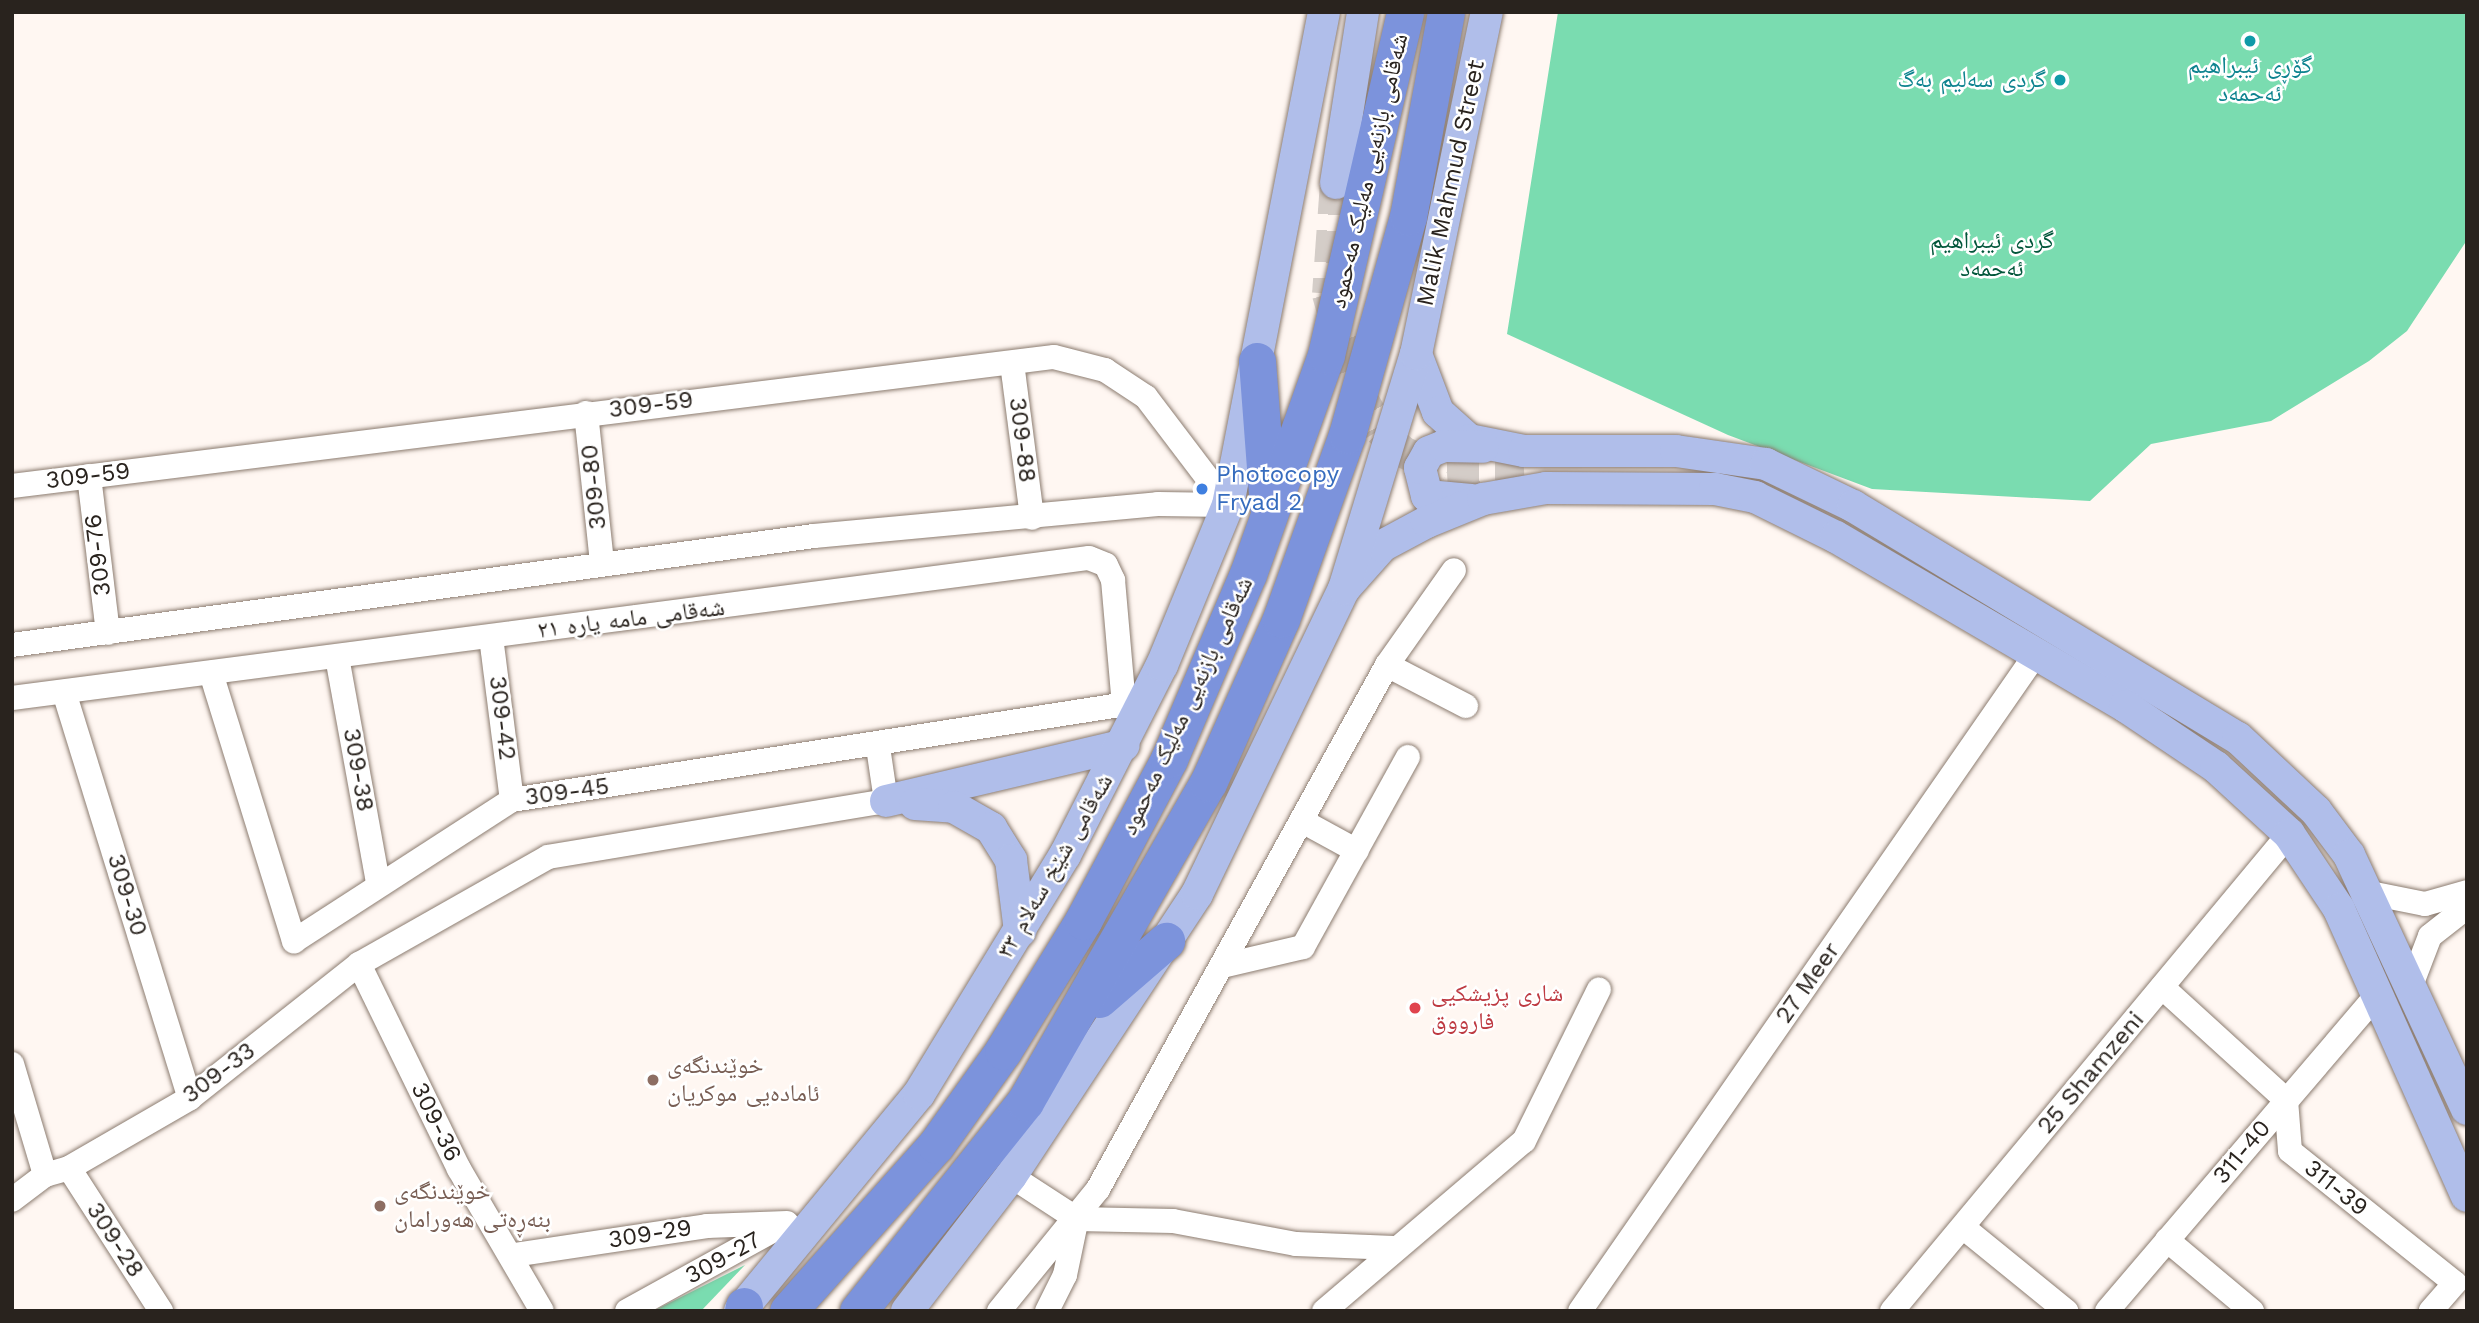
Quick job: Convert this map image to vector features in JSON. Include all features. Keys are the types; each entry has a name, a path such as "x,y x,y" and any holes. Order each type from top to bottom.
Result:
{"highway":[{"name":"شەقامی بازنەیی مەلیک مەحمود","path":"788,1311 936,1146 1076,933 1169,759 1269,518 1326,355 1405,12"},
{"name":"شەقامی بازنەیی مەلیک مەحمود","path":"858,1311 979,1164 1077,1018 1208,783 1286,606 1347,435 1408,218 1446,12"},
{"path":"1256,361 1269,518"},
{"path":"1077,1018 1166,941"}],"main road":[{"name":"شەقامی شێخ سەلام ٣٣","path":"743,1309 919,1094 1020,931 1124,746 1135,703 1228,505 1324,12"},
{"path":"1336,183 1363,12"},
{"name":"Malik Mahmud Street","path":"1344,589 1416,354 1487,12"},
{"path":"1416,354 1438,412 1453,430 1488,447"},
{"path":"2467,1109 2413,983 2370,892 2316,811 2238,738 1853,506 1766,464 1720,454 1444,446 1429,452 1420,468 1427,496 1483,499 1546,488 1639,486 1755,498 2036,654 2185,746 2250,794 2289,834 2339,909 2467,1196"},
{"path":"1524,468 1618,465 1756,480 1855,527 2026,626 2111,680 2185,746"},
{"path":"907,1311 1011,1177 1197,894 1344,589 1382,546 1483,499"},
{"path":"886,801 1124,746"},
{"path":"886,801 954,807 990,828 1011,860 1020,931"}],"street":[{"name":"309-59","path":"12,486 586,413 1012,363 1067,360 1105,370 1146,397 1228,505"},
{"name":"309-88","path":"1012,363 1032,518"},
{"name":"309-80","path":"586,413 603,562"},
{"name":"309-76","path":"89,476 108,633"},
{"path":"12,645 603,562 1182,502 1228,505"},
{"name":"شەقامی مامە یارە ٢١","path":"12,698 1089,558 1106,565 1113,580 1135,703"},
{"path":"999,1311 1045,1261 1077,1219 1226,965 1387,665 1454,570"},
{"name":"309-42","path":"491,637 512,800"},
{"name":"27 Meer","path":"1580,1311 2036,654"},
{"name":"309-38","path":"337,657 378,882"},
{"path":"1387,665 1466,706"},
{"name":"309-45","path":"211,673 294,941 378,882 512,800 878,747 1135,703"},
{"name":"309-30","path":"64,692 190,1098"},
{"path":"878,747 886,801"},
{"path":"1226,965 1303,947 1408,757"},
{"name":"309-33","path":"45,1175 69,1168 190,1098 359,964 548,857 886,801"},
{"path":"1304,822 1357,851"},
{"name":"25 Shamzeni","path":"1892,1311 1964,1228 2289,834"},
{"path":"2370,892 2425,904 2467,892"},
{"path":"2413,983 2430,936 2467,907"},
{"name":"309-36","path":"359,964 459,1169 514,1255 542,1311"},
{"path":"2162,987 2286,1100"},
{"path":"1324,1311 1394,1248 1524,1141 1599,989"},
{"name":"311-40","path":"2107,1311 2378,994"},
{"path":"12,1064 45,1175 12,1200"},
{"name":"311-39","path":"2286,1100 2290,1152 2455,1283 2431,1311"},
{"name":"309-28","path":"69,1168 161,1311"},
{"path":"1011,1177 1077,1219 1173,1221 1296,1244 1394,1248"},
{"name":"309-27","path":"627,1311 808,1212 821,1215"},
{"path":"1047,1311 1065,1275 1077,1219"},
{"name":"309-29","path":"514,1255 707,1226 787,1223"},
{"path":"1964,1228 2066,1311"},
{"path":"2167,1240 2252,1311"},
{"path":"1045,1261 1065,1275"}],"green space":[{"name":"گردی ئیبراھیم ئەحمەد","path":"1558,12 2467,12 2467,240 2407,331 2369,361 2271,421 2151,444 2090,501 1872,489 1728,435 1507,334"},
{"path":"745,1265 701,1311 653,1311"}],"tunnel":[{"path":"1336,183 1328,294 1354,385 1380,430 1403,452 1447,472 1524,468"}],"place":[{"name":"گۆڕی ئیبراھیم ئەحمەد","path":"2250,41"},
{"name":"گردی سەلیم بەگ","path":"2060,80"},
{"name":"Photocopy Fryad 2","path":"1202,489"},
{"name":"شاری پزیشکیی فارووق","path":"1415,1008"},
{"name":"خوێندنگەی ئامادەیی موکریان","path":"653,1080"},
{"name":"خوێندنگەی بنەڕەتی هەورامان","path":"380,1206"}]}
